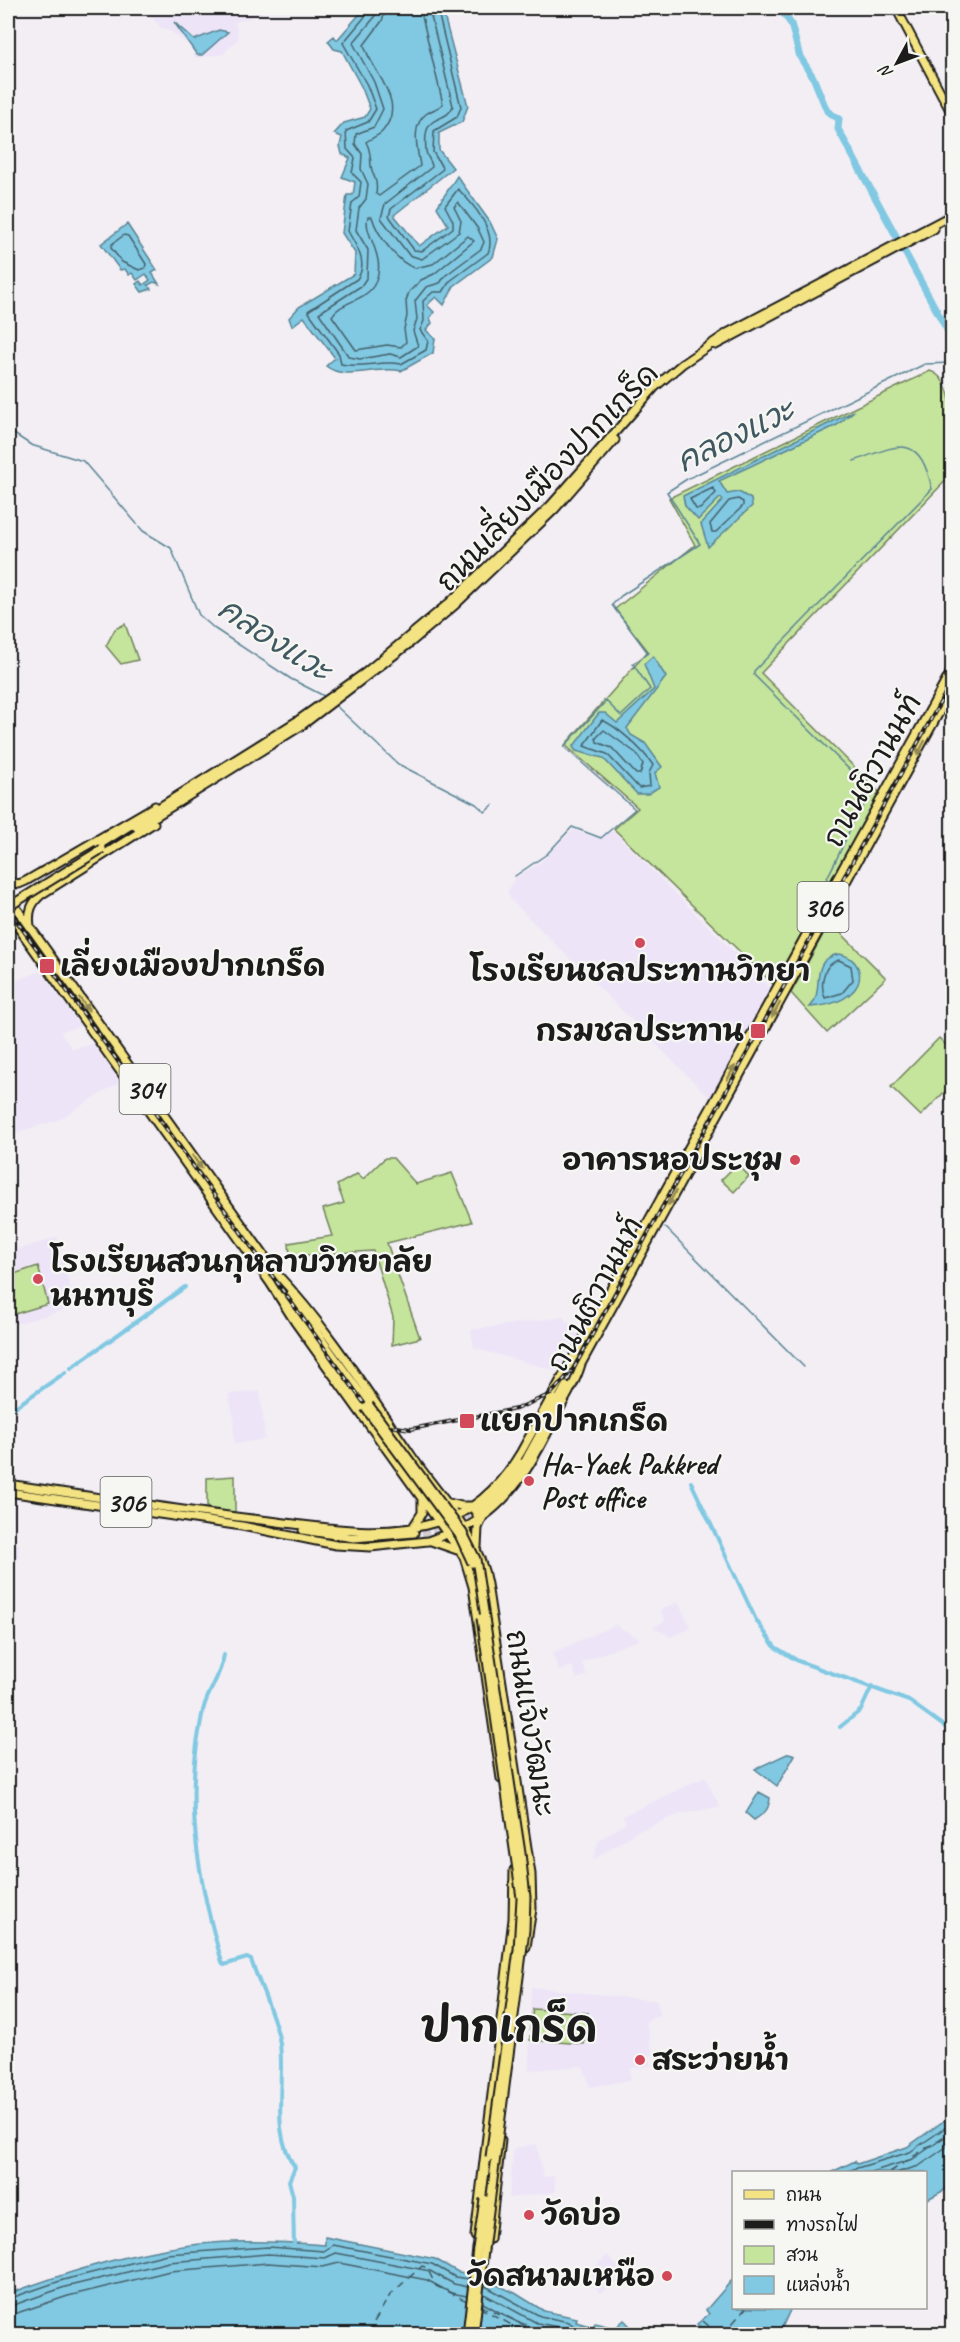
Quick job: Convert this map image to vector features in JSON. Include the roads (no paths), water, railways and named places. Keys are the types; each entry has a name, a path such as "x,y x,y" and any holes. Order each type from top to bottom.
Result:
{"main road":[{"path":"896,8 952,114"},
{"name":"ถนนเลี่ยงเมืองปากเกร็ด","path":"101,847 189,798 328,703 449,603 544,513 655,387 682,364 729,332 896,248 952,215"},
{"name":"ถนนเลี่ยงเมืองปากเกร็ด","path":"905,243 952,220"},
{"name":"ถนนติวานนท์","path":"8,1484 243,1523 336,1545 370,1547 428,1541 464,1528 515,1462 572,1362 952,670"},
{"path":"942,689 951,693"},
{"name":"ถนนติวานนท์","path":"8,1492 243,1523 354,1532 413,1533 456,1516 477,1511 517,1476 951,693"},
{"name":"ถนนเลี่ยงเมืองปากเกร็ด","path":"9,904 101,847 177,795 328,703"},
{"path":"8,882 19,884 136,816 177,795"},
{"path":"30,928 29,914 33,901 189,798"},
{"path":"45,870 44,884 54,886"},
{"name":"ถนนแจ้งวัฒนะ","path":"8,896 9,904 30,928 277,1274 367,1407 459,1535 474,1568 521,1898 518,1950 467,2334"},
{"name":"ถนนแจ้งวัฒนะ","path":"8,913 269,1281 463,1533 476,1558 522,1865 525,1930 474,2334"},
{"path":"8,924 20,930"},
{"path":"703,1124 711,1129"},
{"path":"676,1172 684,1178"},
{"name":"ถนนแจ้งวัฒนะ","path":"269,1281 295,1322 460,1551 471,1577 515,1874 513,1919 475,2236 480,2242 490,2239 532,1891 485,1571 477,1548 456,1516 312,1316 277,1274"},
{"path":"399,1466 408,1466 412,1460 411,1455"},
{"path":"413,1533 422,1513 422,1498"},
{"path":"445,1502 477,1511 477,1548"},
{"name":"306","path":"243,1523 344,1542 380,1542 413,1533"},
{"path":"428,1541 446,1544 460,1551"},
{"path":"474,1601 482,1595 489,1599"},
{"path":"501,1677 529,1882 530,1904 525,1930"},
{"path":"490,2157 490,2131 518,1909 515,1874"},
{"path":"492,2091 506,2094"},
{"path":"480,2198 494,2200"}],"water":[{"path":"365,8 442,8 468,106 462,122 439,133 439,150 453,168 394,215 419,246 448,225 437,207 457,176 490,222 498,239 493,257 454,286 444,305 436,297 427,305 434,312 430,318 432,323 426,330 435,339 433,353 401,371 342,373 326,366 335,358 304,317 292,326 289,318 299,307 354,274 355,253 342,233 347,195 353,195 355,182 342,177 350,158 342,154 340,146 342,137 334,134 344,123 365,117 370,109 362,88 342,51 334,49 328,41 334,36 337,40"},
{"path":"174,22 194,40 219,30 228,32 202,55 197,55"},
{"path":"127,224 157,270 152,273 159,284 154,282 148,285 151,289 142,292 136,284 140,281 143,285 150,280 146,274 137,280 132,273 129,275 125,269 120,270 101,244"},
{"path":"854,411 837,425 719,481 727,494 739,492 751,499 752,506 708,547 701,524 723,500 720,498 698,520 685,506 683,496"},
{"path":"653,656 666,677 627,728 631,735 645,743 662,767 655,773 659,787 648,794 637,794 603,758 576,751 573,747 599,713 605,713 617,723 654,689 644,664"},
{"path":"839,954 852,959 856,964 860,975 856,987 837,1002 810,1007 815,1000 818,977 823,963 829,957"},
{"path":"789,1753 795,1755 777,1786 755,1769"},
{"path":"759,1792 770,1798 769,1806 754,1820 746,1813"},
{"path":"952,2115 952,2186 927,2199 927,2171 834,2171 855,2161 857,2164 907,2147"},
{"path":"325,2237 435,2259 458,2272 487,2276 488,2281 515,2293 544,2311 577,2318 576,2322 593,2327 595,2323 615,2328 624,2320 638,2334 8,2334 8,2294 86,2268 125,2257 185,2246 245,2242 325,2245"},
{"path":"732,2280 732,2309 791,2309 779,2334 690,2334 700,2327 697,2324 709,2314 706,2310"}],"waterway":[{"path":"780,8 791,24 800,57 813,77 827,111 839,119 838,129 952,339 952,375"},
{"name":"คลองแวะ","path":"515,876 547,854 572,827 601,838 635,809 564,747 606,701 621,716 650,689 633,664 648,653 612,605 621,596 700,544 667,492 687,479 925,364 951,363"},
{"name":"คลองแวะ","path":"8,430 31,445 83,461 143,531 171,548 199,615 215,629 291,679 326,697"},
{"path":"815,901 854,820 871,791 754,675 754,671 932,489 921,458 913,450 905,447 883,450 854,461"},
{"name":"คลองแวะ","path":"334,704 398,764 476,804 485,812 493,805"},
{"path":"665,1227 804,1367"},
{"path":"71,1368 185,1287"},
{"path":"8,1412 66,1372"},
{"path":"691,1482 756,1620 775,1647 798,1661 909,1701 952,1732"},
{"path":"224,1655 205,1705 199,1732 194,1790 197,1848 207,1906 222,1962 224,1965 247,1958 251,1960 272,2013 278,2035 281,2059 280,2107 283,2139 287,2153 295,2167 289,2181 293,2196 294,2246"},
{"path":"840,1727 861,1710 872,1686"},
{"path":"949,1973 952,1977"}],"tunnel":[{"path":"422,1532 446,1526 474,1510"},
{"path":"459,1526 477,1515"},
{"path":"412,1538 446,1531"}],"railway":[{"path":"8,909 374,1417 389,1426 411,1429 516,1409 551,1394 574,1368 952,681"}],"place":[{"name":"โรงเรียนชลประทานวิทยา","path":"640,943"},
{"name":"เลี่ยงเมืองปากเกร็ด","path":"47,966"},
{"name":"กรมชลประทาน","path":"758,1031"},
{"name":"อาคารหอประชุม","path":"795,1160"},
{"name":"โรงเรียนสวนกุหลาบวิทยาลัย นนทบุรี","path":"38,1279"},
{"name":"แยกปากเกร็ด","path":"467,1421"},
{"name":"Ha-Yaek Pakkred Post office","path":"529,1481"},
{"name":"สระว่ายน้ำ","path":"640,2060"},
{"name":"วัดบ่อ","path":"529,2215"},
{"name":"วัดสนามเหนือ","path":"667,2276"}],"district":[{"name":"ปากเกร็ด","path":"509,2026"}]}
